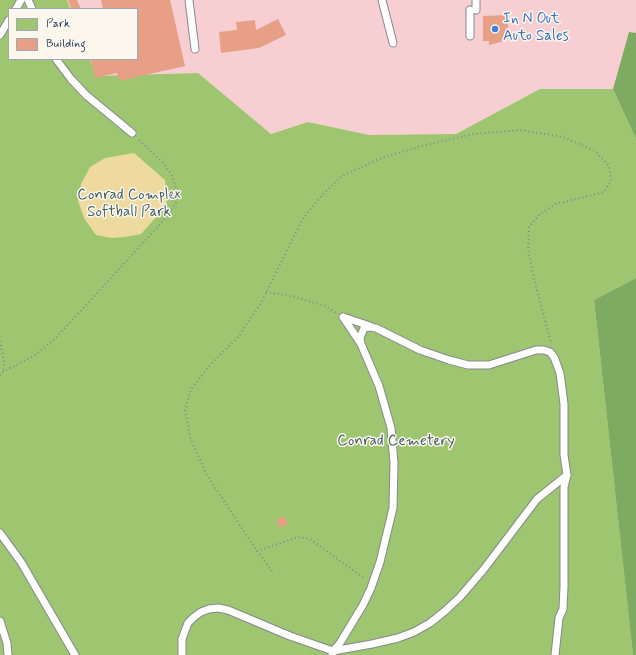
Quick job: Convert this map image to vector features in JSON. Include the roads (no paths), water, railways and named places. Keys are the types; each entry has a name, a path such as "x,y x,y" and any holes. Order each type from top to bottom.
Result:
{"lane":[{"path":"189,0 195,49"},
{"path":"382,0 393,42"},
{"path":"470,36 473,10 476,0"},
{"path":"0,35 8,22"},
{"path":"57,60 71,79 86,95 132,133"},
{"path":"333,653 363,605 372,585 384,548 393,508 394,463 391,428 387,411 379,386 361,344 343,317 376,328 420,350 468,365 489,365 536,350 550,352 554,357 560,372 564,404 564,455 567,475 564,486 563,608 559,618 555,655"},
{"path":"361,344 360,338 364,328 376,328"},
{"path":"182,655 182,639 188,623 201,612 218,608 237,613 333,653 398,638 414,632 430,623 460,597 484,569 537,498 567,475"},
{"path":"0,533 21,562 75,655"},
{"path":"0,621 7,643 8,655"}],"place":[{"name":"In N Out Auto Sales","path":"495,29"}],"park label":[{"name":"Conrad Complex Softball Park","path":"129,204"},
{"name":"Conrad Cemetery","path":"396,442"}]}
